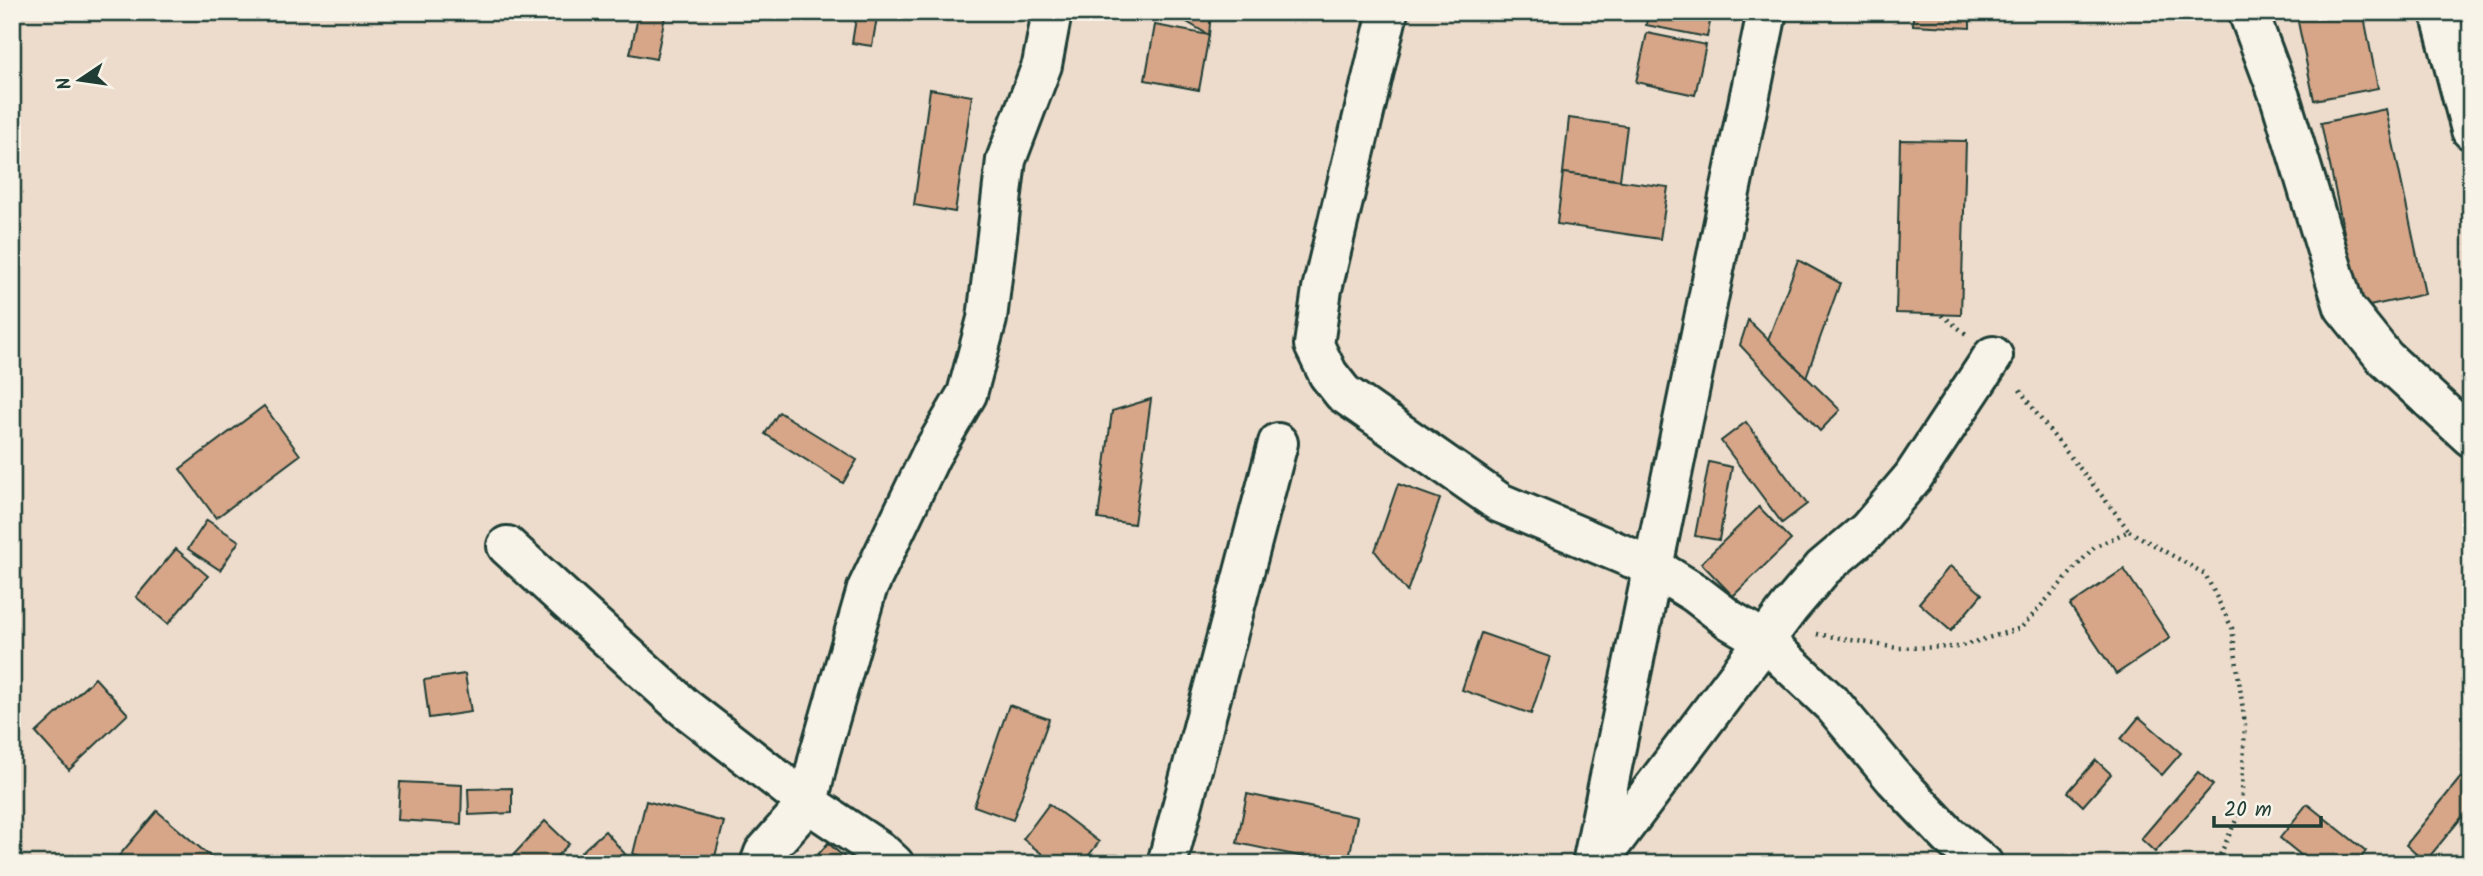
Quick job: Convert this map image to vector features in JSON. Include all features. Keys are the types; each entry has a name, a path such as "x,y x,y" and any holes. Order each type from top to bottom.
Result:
{"street":[{"path":"760,864 764,853 808,803 867,589 931,455 967,394 988,319 1006,160 1042,65 1052,12"},
{"path":"1388,12 1322,289 1314,345 1328,374 1343,393 1500,503 1653,567 1764,640 1834,706 1894,778 1949,836 1983,864"},
{"path":"1594,864 1767,12"},
{"path":"2248,12 2281,100 2344,307 2385,358 2471,437"},
{"path":"2440,12 2471,130"},
{"path":"1594,864 1764,640 1823,568 1868,530 1913,477 1993,356"},
{"path":"1167,864 1278,443"},
{"path":"507,546 684,707 808,803 880,851 894,864"}],"path":[{"path":"1942,315 1993,356 2071,460 2105,497 2129,531 2205,574 2232,628 2245,725 2241,809 2216,864"},
{"path":"1764,640 1805,632 1897,649 1958,647 2021,628 2094,547 2129,531"}],"building":[{"path":"639,12 666,12 656,59 630,54"},
{"path":"857,12 878,12 872,46 852,43"},
{"path":"1170,12 1211,12 1209,35"},
{"path":"1648,12 1712,12 1707,37 1646,25"},
{"path":"1913,12 1970,12 1970,28 1913,25"},
{"path":"2296,12 2363,12 2378,88 2314,100"},
{"path":"1155,25 1209,35 1199,90 1145,80"},
{"path":"1647,33 1706,45 1695,95 1636,82"},
{"path":"930,89 972,96 955,212 914,205"},
{"path":"2386,109 2425,294 2360,308 2321,123"},
{"path":"1569,118 1627,126 1620,180 1563,173"},
{"path":"1900,140 1966,141 1961,315 1896,313"},
{"path":"1563,173 1668,187 1660,239 1557,224"},
{"path":"1798,260 1840,283 1806,377 1768,340"},
{"path":"1748,320 1840,410 1820,431 1740,345"},
{"path":"1151,399 1134,524 1098,519 1112,411"},
{"path":"264,406 300,455 216,518 180,469"},
{"path":"779,412 857,460 843,483 765,434"},
{"path":"1746,422 1807,504 1782,523 1721,441"},
{"path":"1709,462 1732,467 1719,540 1695,536"},
{"path":"1398,484 1440,499 1407,592 1375,551"},
{"path":"1759,507 1791,540 1733,596 1701,563"},
{"path":"207,520 239,541 220,570 188,549"},
{"path":"176,549 208,576 168,624 136,597"},
{"path":"1950,566 1982,594 1951,631 1919,603"},
{"path":"2124,569 2170,638 2116,674 2070,605"},
{"path":"1481,633 1550,657 1531,714 1462,690"},
{"path":"465,674 471,712 429,718 424,680"},
{"path":"95,678 128,714 69,770 36,733"},
{"path":"1009,705 1049,719 1013,820 974,806"},
{"path":"2139,717 2181,753 2162,775 2121,739"},
{"path":"2096,760 2111,774 2083,806 2068,792"},
{"path":"2198,772 2213,785 2155,852 2141,839"},
{"path":"2461,777 2471,785 2471,824 2462,817 2425,862 2406,845"},
{"path":"400,782 462,785 461,824 398,820"},
{"path":"512,788 512,813 469,815 468,789"},
{"path":"1247,794 1357,817 1348,864 1237,843"},
{"path":"646,801 724,822 713,864 647,864 649,858 633,854"},
{"path":"1049,804 1099,842 1082,864 1055,864 1023,839"},
{"path":"2307,804 2366,851 2356,864 2312,864 2280,838"},
{"path":"157,811 213,859 209,864 112,864"},
{"path":"545,821 569,844 549,864 505,864"},
{"path":"605,831 631,861 629,864 591,864 581,852"},
{"path":"828,843 852,864 810,864"}]}
